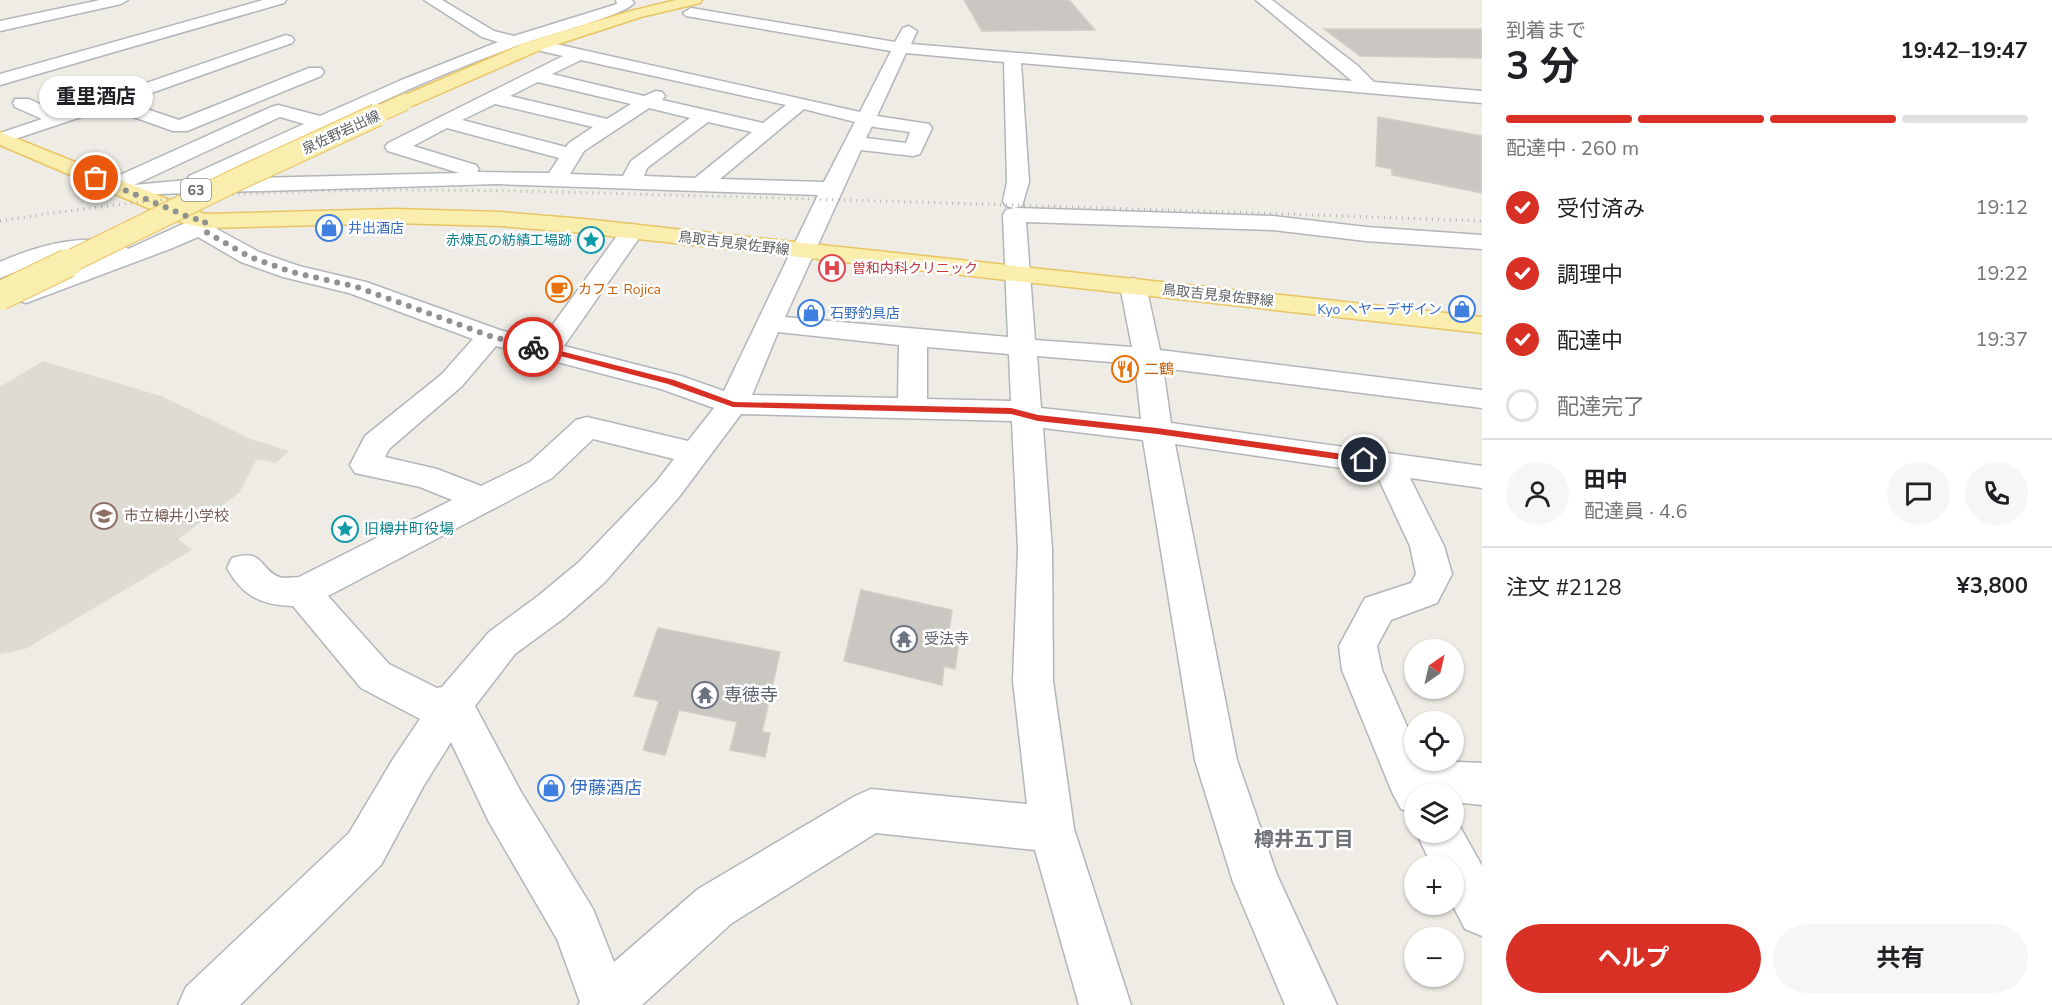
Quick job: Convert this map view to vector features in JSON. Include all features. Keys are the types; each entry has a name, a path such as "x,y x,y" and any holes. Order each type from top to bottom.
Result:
{"main road":[{"name":"泉佐野岩出線","path":"0,283 526,42 587,21 666,0"},
{"name":"泉佐野岩出線","path":"0,296 399,100 534,46 649,10 693,3"},
{"name":"鳥取吉見泉佐野線","path":"1,138 191,218 205,221 394,216 500,219 632,231 1482,325"}],"street":[{"path":"0,26 121,0"},
{"path":"124,25 171,30 279,0"},
{"path":"431,0 488,33 513,41"},
{"path":"181,188 322,123 513,41 553,26 622,6 627,3 623,0"},
{"path":"1263,0 1352,70 1368,87"},
{"path":"25,1 38,17"},
{"path":"693,3 853,23"},
{"path":"693,3 914,38 1012,57 1482,97"},
{"path":"188,7 206,20"},
{"path":"264,184 296,160 469,79 547,47 649,10"},
{"path":"0,41 75,23 61,12"},
{"path":"886,28 914,38"},
{"path":"0,80 152,29"},
{"path":"952,36 1482,81"},
{"path":"204,1005 365,849 408,772 453,704 502,642 551,607 592,572 697,454 733,404 801,251 868,119 914,38"},
{"path":"1,138 196,71 259,42 288,52 322,76 180,127 108,102"},
{"path":"547,47 868,119 922,128 913,150 856,143"},
{"path":"497,178 395,147 579,54"},
{"path":"1012,57 1018,182 1014,201"},
{"path":"167,60 196,71"},
{"path":"537,76 767,130"},
{"path":"556,179 576,147 685,77"},
{"path":"494,98 607,125"},
{"path":"49,99 25,104 58,119"},
{"path":"700,185 800,103"},
{"path":"147,116 170,107"},
{"path":"123,189 278,111 322,123"},
{"path":"630,183 638,165 705,116"},
{"path":"446,122 571,155"},
{"path":"123,189 497,178 832,189"},
{"path":"1105,1005 1052,829 1033,681 1035,549 1014,215 1273,224 1366,234 1482,242"},
{"path":"0,307 68,278 179,236 205,221 206,232 250,257 292,272 357,287 490,336 671,382 733,404 1011,411 1026,415 1482,477"},
{"path":"548,350 632,231"},
{"path":"0,271 40,253 64,248 90,250 136,248 179,236"},
{"path":"68,278 92,257 90,250"},
{"path":"1133,286 1148,357 1157,431 1216,760 1256,882 1311,1005"},
{"path":"770,323 913,338 1148,357 1482,399"},
{"path":"480,501 451,484 422,474 366,465 376,443 452,380 490,336"},
{"path":"912,407 913,338"},
{"path":"245,567 271,591 303,592 541,470 587,427 697,454"},
{"path":"1387,463 1427,546 1434,574 1424,593 1378,609 1358,646 1362,670 1411,783"},
{"path":"303,592 375,676 434,706 453,704"},
{"path":"453,704 505,807 576,926 605,1005 715,906 871,811 1052,829"},
{"path":"1464,785 1482,784"},
{"path":"1444,843 1482,912"}],"shaded area":[{"name":"市立樽井小学校","path":"43,361 161,396 251,439 289,451 276,463 257,459 239,493 178,539 192,550 25,649 0,654 0,387"}],"building":[{"path":"964,0 1069,0 1095,30 982,31"},
{"path":"1324,29 1482,29 1482,58 1360,56"},
{"path":"1378,117 1482,136 1482,193 1392,175 1392,169 1376,166"},
{"path":"861,590 952,610 949,632 960,635 955,669 944,666 942,685 844,661"},
{"path":"658,628 780,652 762,732 770,733 765,757 730,750 737,722 679,710 665,755 643,750 659,701 634,696"}],"railway":[{"path":"0,221 166,199 267,193 386,190 744,197 1482,221"}],"way so far":[{"path":"96,178 191,218 205,221 206,232 250,257 292,272 357,287 490,336 533,347"}],"place":[{"name":"重里酒店","path":"96,178"},
{"name":"井出酒店","path":"329,228"},
{"name":"赤煉瓦の紡績工場跡","path":"591,240"},
{"name":"曽和内科クリニック","path":"832,268"},
{"name":"カフェ Rojica","path":"559,289"},
{"name":"Kyo ヘヤーデザイン","path":"1462,309"},
{"name":"石野釣具店","path":"811,313"},
{"name":"二鶴","path":"1125,369"},
{"name":"市立樽井小学校","path":"104,516"},
{"name":"旧樽井町役場","path":"345,529"},
{"name":"受法寺","path":"904,639"},
{"name":"専徳寺","path":"705,695"},
{"name":"伊藤酒店","path":"551,788"}],"district":[{"name":"樽井五丁目","path":"1304,839"}],"route":[{"path":"533,347 671,382 733,404 1011,411 1038,418 1157,431 1364,460"}]}
